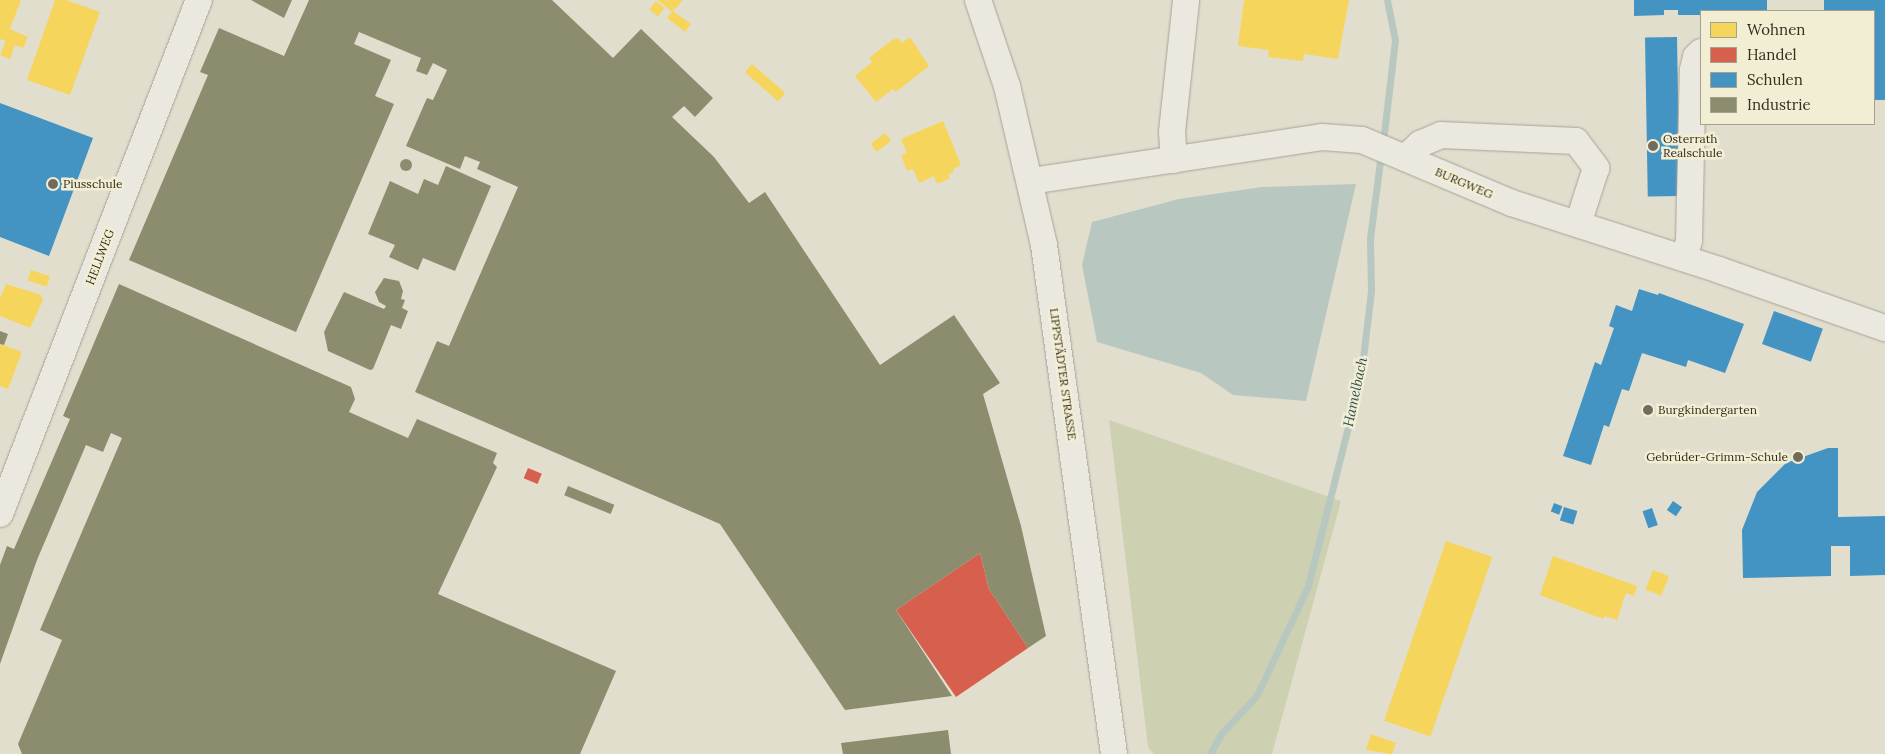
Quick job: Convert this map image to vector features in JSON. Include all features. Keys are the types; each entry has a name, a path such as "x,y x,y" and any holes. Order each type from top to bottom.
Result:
{"street":[{"name":"HELLWEG","path":"1,509 199,0"},
{"name":"LIPPSTÄDTER STRASSE","path":"978,0 1007,86 1031,181 1044,245 1070,420 1114,754"},
{"path":"1174,160 1172,132 1186,0"},
{"path":"1684,258 1689,240 1693,70 1696,58 1700,53"},
{"path":"1401,155 1441,135 1576,141 1596,168 1578,224"},
{"name":"BURGWEG","path":"1031,181 1322,137 1362,140 1512,203 1684,258 1885,328"}],"green space":[{"path":"1109,420 1341,501 1272,754 1154,754 1148,747"}],"shaded area":[{"path":"1356,184 1306,401 1233,395 1201,373 1097,342 1082,265 1092,222 1179,199 1262,187"}],"building: Wohnen":[{"path":"0,0 21,0 10,29 28,37 23,48 15,45 10,59 0,55 6,41 0,39"},
{"path":"55,0 66,0 100,12 70,95 27,80"},
{"path":"658,0 683,0 673,11 691,24 685,32 667,18 672,12"},
{"path":"1244,0 1349,0 1338,59 1304,54 1303,61 1268,57 1269,50 1238,46"},
{"path":"656,1 665,8 658,16 649,10"},
{"path":"910,37 929,66 896,92 893,89 876,102 855,76 872,62 869,58 892,40 898,38 902,43"},
{"path":"752,64 785,93 778,101 745,72"},
{"path":"943,121 961,165 953,169 954,172 948,174 950,178 937,184 934,176 919,183 913,169 907,171 901,155 907,153 901,139"},
{"path":"885,133 891,141 877,152 871,144"},
{"path":"31,270 50,276 47,287 28,280"},
{"path":"6,284 41,295 43,300 30,328 0,316 0,298"},
{"path":"0,344 22,352 8,389 0,386"},
{"path":"1446,541 1492,557 1430,737 1384,721"},
{"path":"1553,556 1637,586 1634,596 1626,593 1617,620 1604,616 1603,619 1540,595"},
{"path":"1653,570 1669,576 1661,596 1645,590"},
{"path":"1371,734 1396,743 1392,754 1366,750"}],"building: Handel":[{"path":"528,468 542,474 538,484 524,478"},
{"path":"980,553 989,589 1028,648 956,697 896,610"}],"building: Schulen":[{"path":"1634,0 1767,0 1767,10 1700,10 1700,15 1678,15 1678,10 1664,10 1664,15 1634,16"},
{"path":"1824,0 1885,0 1885,100 1875,100 1875,10 1824,10"},
{"path":"1677,37 1680,196 1648,197 1645,38"},
{"path":"0,103 93,138 49,256 0,237"},
{"path":"1639,289 1658,295 1659,293 1744,324 1725,373 1688,360 1686,367 1642,353 1629,391 1622,389 1609,427 1604,425 1591,465 1563,456 1595,362 1601,365 1614,328 1609,326 1616,305 1632,311"},
{"path":"1774,311 1823,329 1811,362 1762,344"},
{"path":"1828,448 1838,448 1838,517 1885,516 1885,575 1850,576 1850,546 1831,546 1831,576 1743,578 1742,530 1757,492 1786,463"},
{"path":"1673,501 1682,507 1676,516 1667,510"},
{"path":"1554,503 1562,506 1559,515 1551,511"},
{"path":"1564,507 1577,511 1573,524 1560,520"},
{"path":"1652,508 1658,525 1648,528 1643,511"}],"building: Industrie":[{"path":"251,0 292,0 284,18"},
{"path":"309,0 552,0 613,58 641,29 713,98 695,117 684,106 672,117 714,157 749,203 765,192 880,365 954,315 1000,383 983,394 1021,526 1046,636 1028,648 989,589 980,553 896,610 952,696 845,710 720,524 415,392 437,341 449,346 518,187 477,169 480,162 465,156 460,169 406,146 427,98 433,100 447,70 433,63 427,75 416,71 421,58 359,32 354,44 391,60 375,96 394,104 296,332 129,260 208,75 200,72 219,28 284,56"},
{"path":"406,159 412,165 406,171 400,165"},
{"path":"446,166 491,186 455,271 423,258 418,270 389,257 395,245 368,234 390,181 418,194 424,179 438,185"},
{"path":"384,278 399,281 403,291 401,299 405,300 402,308 408,311 401,329 391,325 373,369 370,370 328,351 324,332 344,292 384,309 386,306 379,302 375,292"},
{"path":"119,284 351,387 355,399 349,412 408,438 417,419 497,453 493,463 497,467 438,594 616,671 580,754 22,754 18,744 62,640 40,630 122,438 111,433 103,452 86,445 37,560 0,664 0,565 7,546 14,549 70,419 63,416"},
{"path":"0,331 8,334 4,345 0,344"},
{"path":"568,486 614,505 611,514 564,495"},
{"path":"948,730 951,754 843,754 841,743"}],"waterway":[{"name":"Hamelbach","path":"1383,142 1395,40 1387,0"},
{"name":"Hamelbach","path":"1210,754 1221,734 1257,695 1308,586 1361,375 1371,291 1370,238 1381,153"}],"place":[{"name":"Osterrath Realschule","path":"1653,146"},
{"name":"Piusschule","path":"53,184"},
{"name":"Burgkindergarten","path":"1648,410"},
{"name":"Gebrüder-Grimm-Schule","path":"1798,457"}]}
